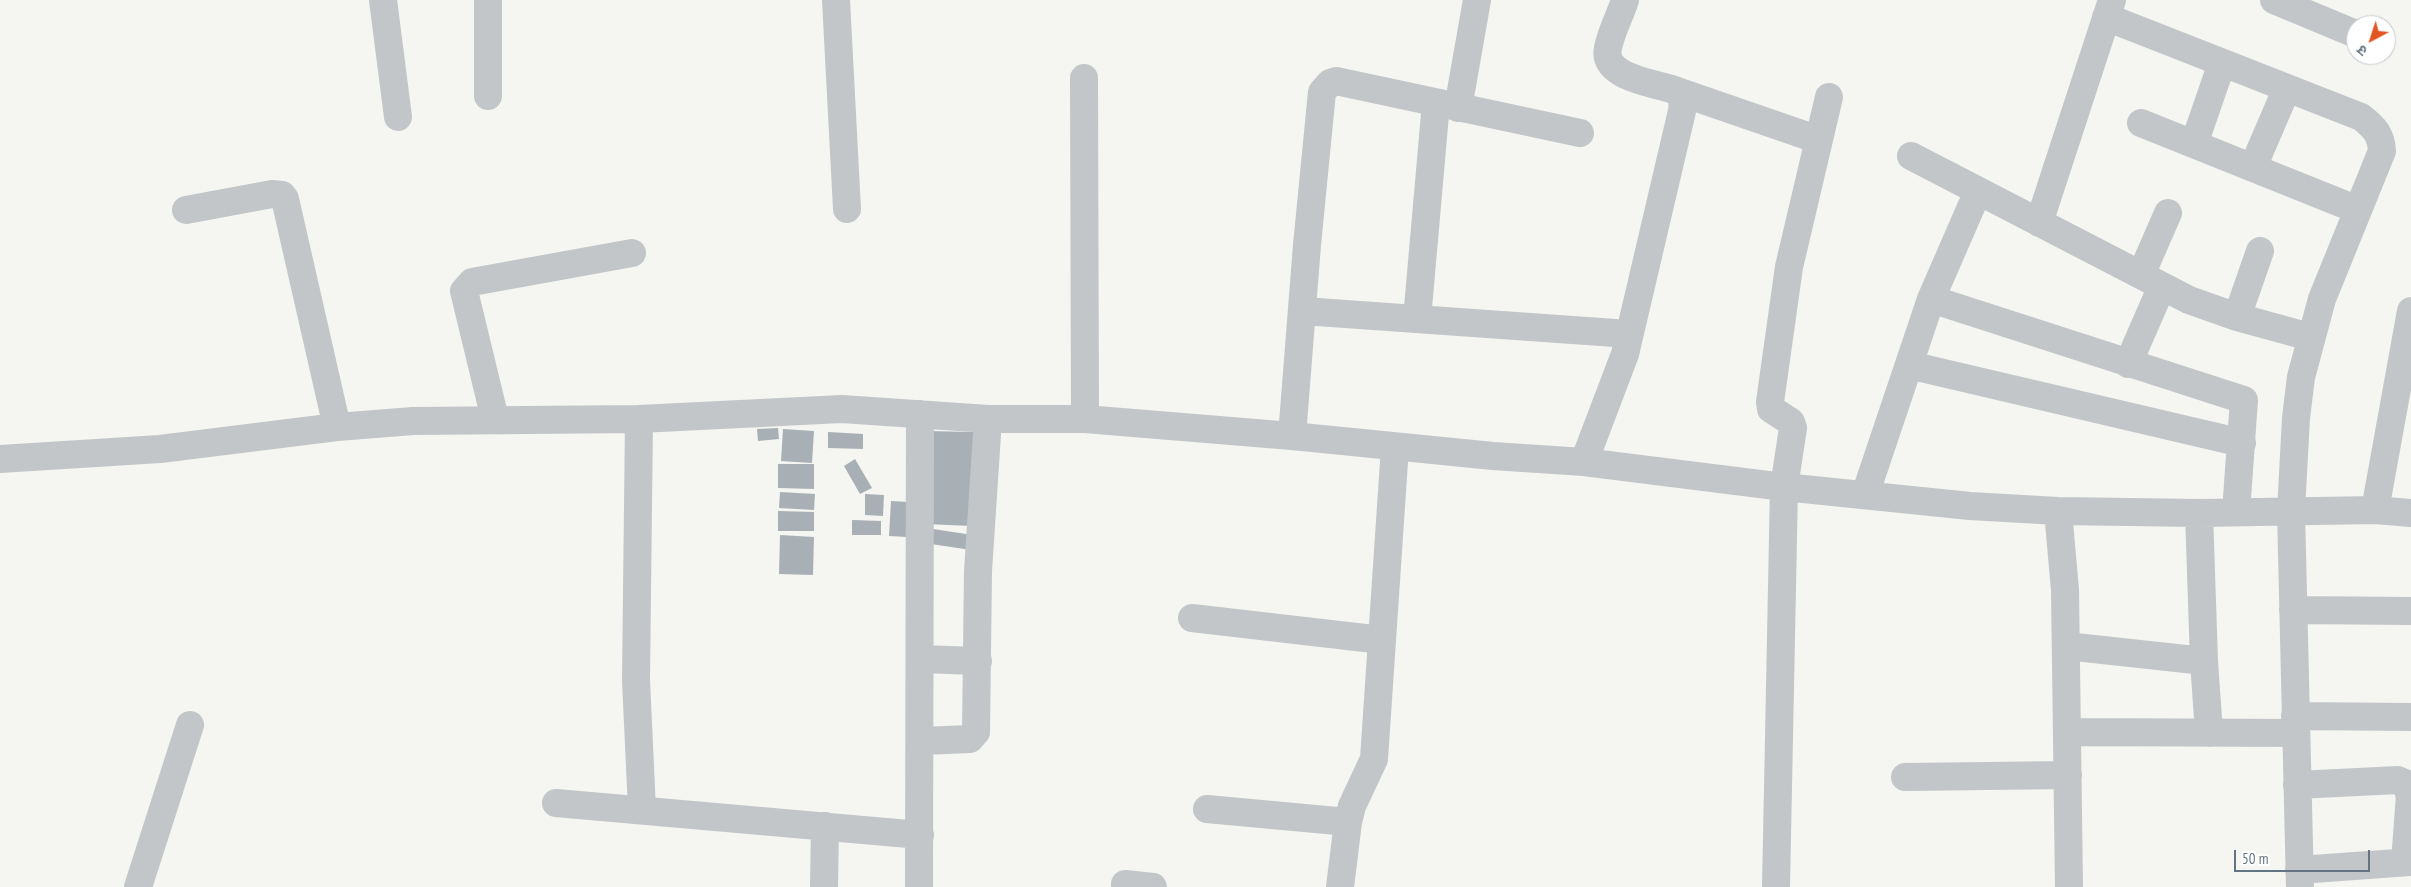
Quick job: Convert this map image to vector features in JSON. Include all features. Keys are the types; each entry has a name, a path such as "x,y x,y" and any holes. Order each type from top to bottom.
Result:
{"street":[{"path":"383,0 398,118"},
{"path":"488,0 488,96"},
{"path":"836,0 847,209"},
{"path":"1417,318 1447,105 1476,0"},
{"path":"1625,0 1607,50 1608,62 1616,71 1819,140"},
{"path":"2274,0 2346,30"},
{"path":"2039,223 2109,8 2222,63 2361,117 2374,127 2382,139 2382,151 2322,299 2310,337 2301,377 2298,402 2291,511 2299,879 2408,862 2410,795 2405,783 2398,780 2297,785"},
{"path":"2194,144 2222,63"},
{"path":"1084,78 1085,419"},
{"path":"1292,436 1303,311 1306,245 1322,92 1330,83 1336,81 1580,133"},
{"path":"2253,167 2287,88"},
{"path":"1584,462 1625,354 1682,111 1683,100 1677,91"},
{"path":"1776,887 1784,487 1793,426 1771,409 1770,402 1790,266 1829,96"},
{"path":"2141,123 2358,210"},
{"path":"1911,156 2189,300 2237,317 2310,337"},
{"path":"1865,495 1931,299 1978,191"},
{"path":"186,210 272,194 282,195 285,198 337,426"},
{"path":"2128,364 2168,213"},
{"path":"2237,317 2260,251"},
{"path":"495,419 464,291 466,286 472,282 632,254"},
{"path":"1931,299 2244,400 2236,512"},
{"path":"1303,311 1615,333 1628,340"},
{"path":"2376,510 2411,311"},
{"path":"1909,365 2242,443"},
{"path":"0,459 160,449 337,426 413,421 640,419 842,409 988,419 1085,419 1292,436 1395,447 1584,462 1784,487 1970,506 2058,511 2199,513 2376,510 2411,512"},
{"path":"919,887 920,414"},
{"path":"640,419 636,680 642,810"},
{"path":"920,741 965,739 974,736 978,661 978,571 988,419"},
{"path":"1340,887 1348,822 1352,806 1374,759 1395,447"},
{"path":"2058,511 2065,590 2069,887"},
{"path":"2199,513 2204,661 2209,733"},
{"path":"2293,610 2411,611"},
{"path":"1192,618 1382,640"},
{"path":"2066,646 2204,661"},
{"path":"920,659 978,661"},
{"path":"2068,732 2209,733 2296,724 2411,718"},
{"path":"138,887 190,725"},
{"path":"1905,777 2068,775"},
{"path":"556,803 920,835"},
{"path":"1207,809 1348,822"},
{"path":"824,887 825,826"},
{"path":"1125,884 1153,887"}],"building":[{"path":"778,428 779,439 758,441 757,429"},
{"path":"783,429 814,431 812,463 781,461"},
{"path":"927,431 975,432 972,526 925,524"},
{"path":"828,432 863,434 863,449 828,448"},
{"path":"855,459 872,488 860,494 844,466"},
{"path":"778,464 814,464 814,489 778,488"},
{"path":"780,492 815,494 814,510 779,508"},
{"path":"865,494 884,495 883,516 865,515"},
{"path":"891,501 909,502 907,537 889,536"},
{"path":"778,511 814,512 814,531 778,531"},
{"path":"852,520 881,521 881,535 852,535"},
{"path":"933,529 973,535 971,550 931,544"},
{"path":"780,535 814,537 813,575 779,574"}]}
